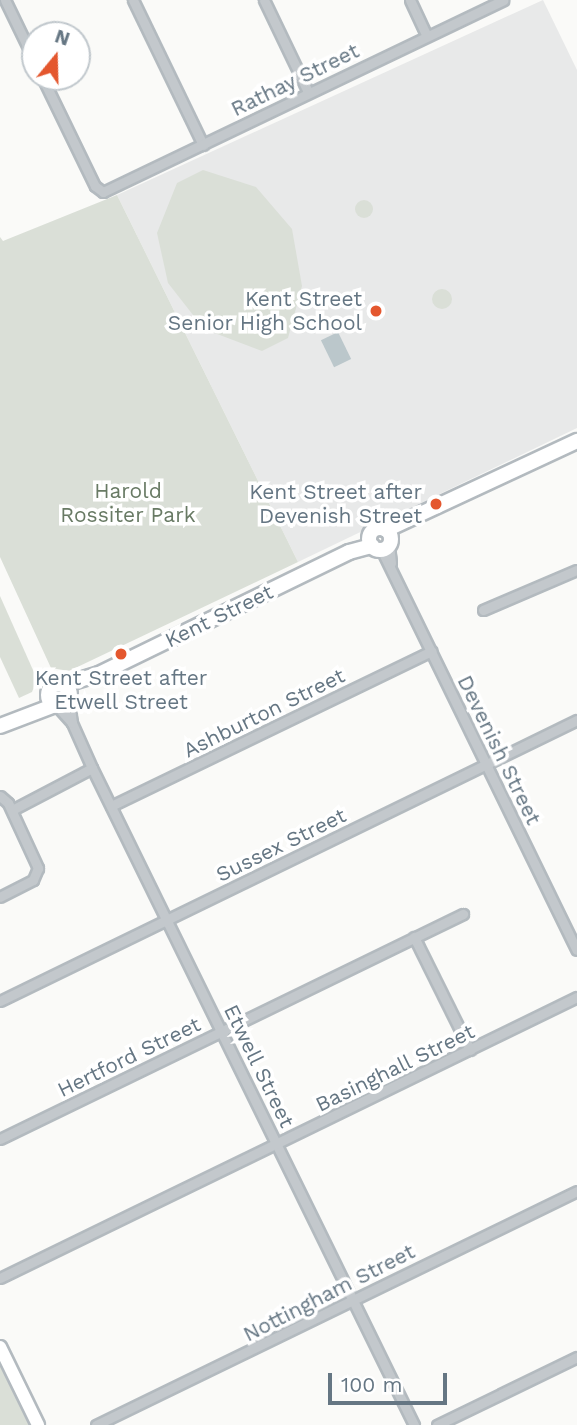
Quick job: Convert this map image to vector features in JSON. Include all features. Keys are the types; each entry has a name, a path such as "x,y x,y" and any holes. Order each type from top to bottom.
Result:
{"main road":[{"name":"Kent Street","path":"0,726 63,698 88,678 349,552 381,541 413,519 577,441"},
{"path":"0,720 48,691 63,698"}],"street":[{"path":"5,0 21,33"},
{"path":"133,0 203,145"},
{"path":"264,0 308,92"},
{"path":"410,0 427,36"},
{"name":"Rathay Street","path":"49,91 95,186 103,192 503,0"},
{"name":"Devenish Street","path":"381,541 431,651 577,950"},
{"path":"483,610 577,570"},
{"name":"Ashburton Street","path":"111,806 431,651"},
{"name":"Etwell Street","path":"63,698 92,768 414,1425"},
{"name":"Sussex Street","path":"0,1000 577,720"},
{"path":"12,810 92,768"},
{"path":"0,796 12,810 37,861 37,873 33,880 0,897"},
{"name":"Hertford Street","path":"0,1139 463,914"},
{"path":"414,937 470,1050"},
{"name":"Basinghall Street","path":"0,1278 577,997"},
{"name":"Nottingham Street","path":"96,1425 577,1191"},
{"path":"0,1347 38,1425"},
{"path":"437,1425 577,1357"}],"shaded area":[{"name":"Kent Street Senior High School","path":"543,0 577,70 577,428 298,562 117,195"},
{"path":"338,332 351,359 334,367 321,340"}],"green space":[{"path":"203,170 256,187 292,229 302,286 288,338 262,351 204,329 168,283 157,233 177,183"},
{"name":"Harold Rossiter Park","path":"117,195 298,562 69,671 51,668 0,557 0,237 3,241"},
{"path":"360,200 368,200 373,209 371,216 360,218 355,213 355,205"},
{"path":"438,289 446,289 452,299 446,309 438,309 432,303 432,295"},
{"path":"0,596 37,679 32,692 19,698 0,657"},
{"path":"0,1361 30,1425 0,1425"}],"place":[{"name":"Kent Street Senior High School","path":"376,311"},
{"name":"Kent Street after Devenish Street","path":"436,504"},
{"name":"Kent Street after Etwell Street","path":"121,654"}]}
